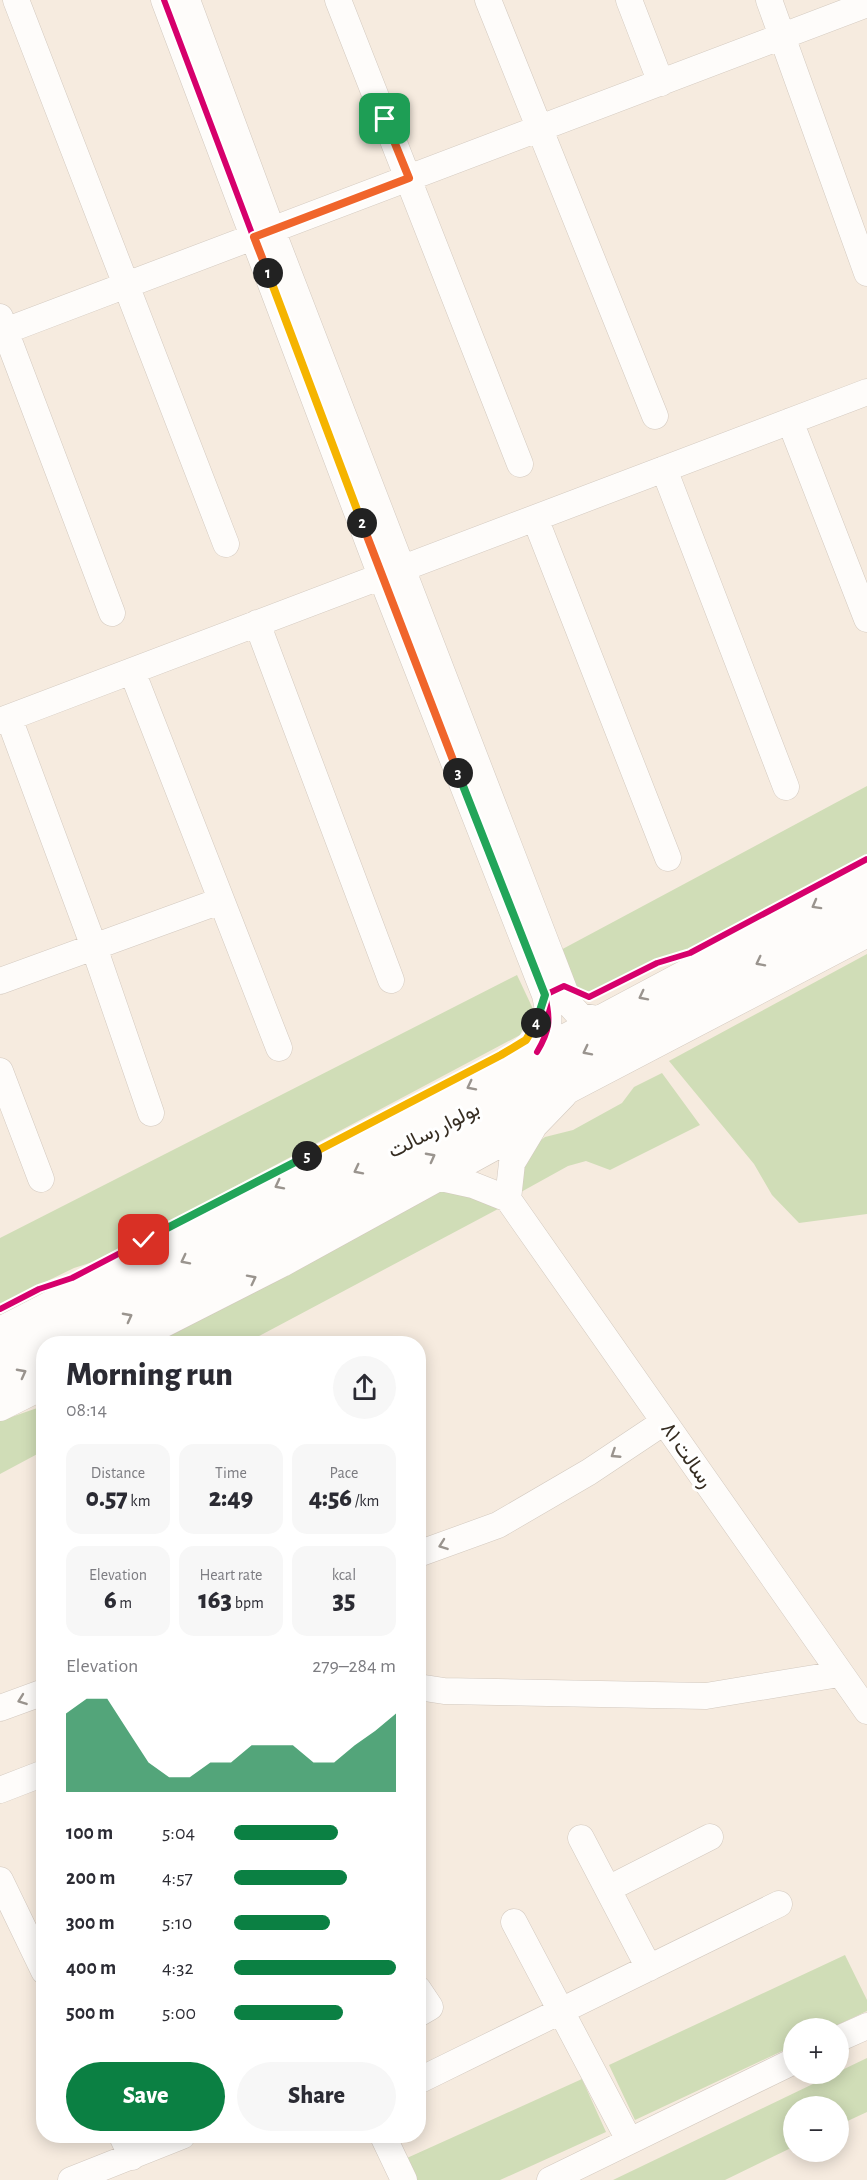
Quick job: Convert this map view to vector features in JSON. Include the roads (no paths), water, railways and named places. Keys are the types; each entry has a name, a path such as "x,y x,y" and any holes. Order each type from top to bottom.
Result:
{"main road":[{"name":"بولوار رسالت","path":"38,1336 867,904"},
{"name":"بولوار رسالت","path":"91,1336 867,931"},
{"name":"بولوار رسالت","path":"0,1356 36,1337"},
{"path":"0,1384 36,1365"}],"street":[{"path":"16,0 226,544"},
{"path":"164,0 263,234 554,991 580,1016 598,1019"},
{"path":"187,0 263,234"},
{"path":"338,0 520,464"},
{"path":"488,0 655,416"},
{"path":"628,0 661,83"},
{"path":"769,0 867,273"},
{"path":"112,613 2,327 125,286 867,4"},
{"path":"151,1113 94,947 4,719 867,392"},
{"path":"790,421 867,619"},
{"path":"664,469 786,787"},
{"path":"535,518 668,858"},
{"path":"258,623 391,980"},
{"path":"132,671 279,1048"},
{"path":"0,1330 537,1052 867,876"},
{"path":"0,981 220,901"},
{"path":"537,1052 549,1033 549,1012 554,991"},
{"path":"0,1071 41,1179"},
{"path":"441,1178 472,1185 508,1199 512,1163 535,1125 575,1083"},
{"path":"140,1336 441,1178 535,1125"},
{"name":"رسالت ۸۱","path":"508,1199 867,1711"},
{"path":"0,1408 36,1390"},
{"path":"426,1551 498,1525 589,1472 664,1422"},
{"path":"426,1688 444,1691 706,1696 839,1674"},
{"path":"0,1707 36,1695"},
{"path":"0,1790 36,1776"},
{"path":"608,1889 710,1837"},
{"path":"581,1838 649,1968"},
{"path":"0,1880 36,1954"},
{"path":"426,2077 779,1904"},
{"path":"514,1922 629,2140"},
{"path":"849,2034 867,2025"},
{"path":"550,2180 783,2066"},
{"path":"71,2180 127,2146 144,2143"},
{"path":"386,2143 404,2180"}]}
